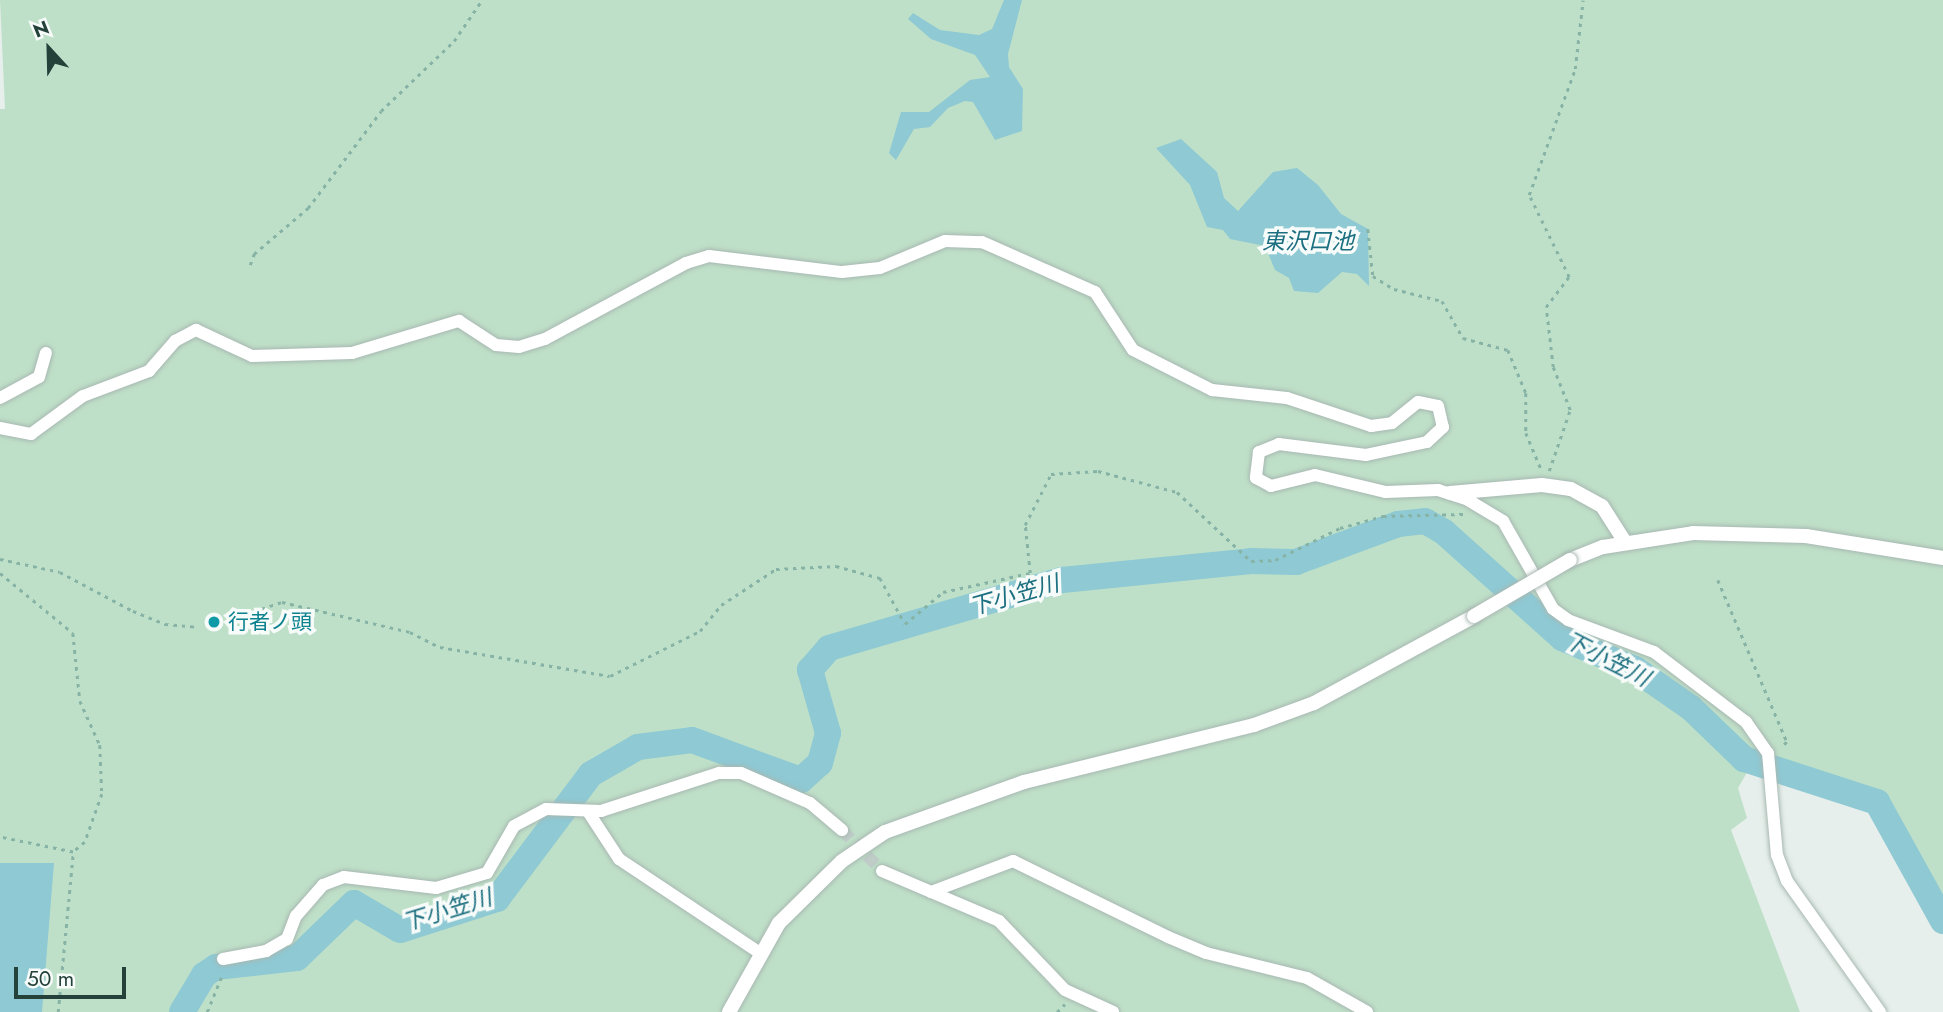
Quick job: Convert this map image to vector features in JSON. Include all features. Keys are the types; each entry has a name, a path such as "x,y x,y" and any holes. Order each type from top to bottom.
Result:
{"street":[{"path":"0,428 32,434 83,396 149,371 175,341 196,330 251,356 352,353 459,321 496,345 519,346 545,339 686,263 709,256 842,272 880,268 945,241 961,240 982,242 1076,280 1104,301 1122,340 1133,351 1212,390 1296,400 1371,426 1392,423 1418,402 1430,403 1443,414 1441,433 1390,453 1342,455 1293,444 1268,446 1255,460 1261,484 1315,475 1386,492 1450,493 1542,485 1571,489 1602,506 1625,542"},
{"path":"0,398 38,377 46,353"},
{"path":"1450,493 1503,521 1553,609 1568,620 1654,652 1746,722 1768,753 1777,855 1787,881 1880,1012"},
{"path":"729,1012 760,953 809,889 886,832 1024,782 1254,725 1314,704 1570,560 1625,542 1693,533 1754,533 1943,558"},
{"path":"223,965 266,951 287,939 296,916 323,885 344,877 436,888 466,882 487,873 514,826 528,814 546,808 589,813 719,773 741,773 810,803 842,830"},
{"path":"589,813 619,859 760,953"},
{"path":"931,892 1013,861 1168,937 1206,953 1307,978 1367,1012"},
{"path":"882,871 999,921 1065,990 1113,1012"}],"path":[{"path":"250,265 254,254 308,208 381,111 454,41 482,0"},
{"path":"1368,229 1373,276 1394,289 1442,301 1463,338 1508,351 1526,393 1526,433 1545,481 1570,410 1553,367 1546,307 1569,278 1529,195 1575,69 1583,0"},
{"path":"229,619 282,602 411,632 440,647 610,676 700,631 721,605 776,569 836,566 880,578 905,624 943,592 1030,573 1025,525 1051,474 1098,471 1177,492 1251,561 1275,560 1340,528 1383,516 1476,513"},
{"path":"0,559 60,572 133,611 165,624 198,627"},
{"path":"0,573 74,633 80,701 100,745 102,794 85,842 73,852 58,1012"},
{"path":"1718,580 1787,742 1768,753"},
{"path":"0,837 73,852"},
{"path":"207,1012 223,965"}],"green space":[{"path":"0,0 1943,0 1943,905 1870,791 1753,762 1738,788 1747,818 1731,830 1800,1012 0,1012 0,109 5,109"}],"water":[{"path":"1004,0 1022,0 1008,54 1009,67 1023,89 1022,131 995,140 973,102 965,101 948,108 930,127 914,129 896,160 889,153 901,112 929,112 970,80 990,77 975,55 931,39 908,19 913,13 940,30 979,35 992,29"},
{"name":"東沢口池","path":"1181,139 1217,172 1224,198 1238,211 1273,172 1297,168 1318,185 1341,214 1368,229 1369,286 1357,274 1342,272 1318,293 1294,291 1289,278 1275,270 1265,246 1230,239 1223,230 1207,227 1190,185 1156,148"},
{"path":"0,863 54,863 42,1012 0,1012"}],"waterway":[{"name":"下小笠川","path":"182,1012 204,975 216,967 297,958 354,903 400,930 497,899 591,774 638,747 692,740 801,780 820,763 828,733 810,670 829,648 1062,580 1251,561 1296,562 1398,524 1425,521 1444,532 1562,638 1635,669 1691,708 1744,759 1877,802 1943,921"}],"tunnel":[{"path":"842,830 882,871"}],"place":[{"name":"行者ノ頭","path":"214,622"}]}
